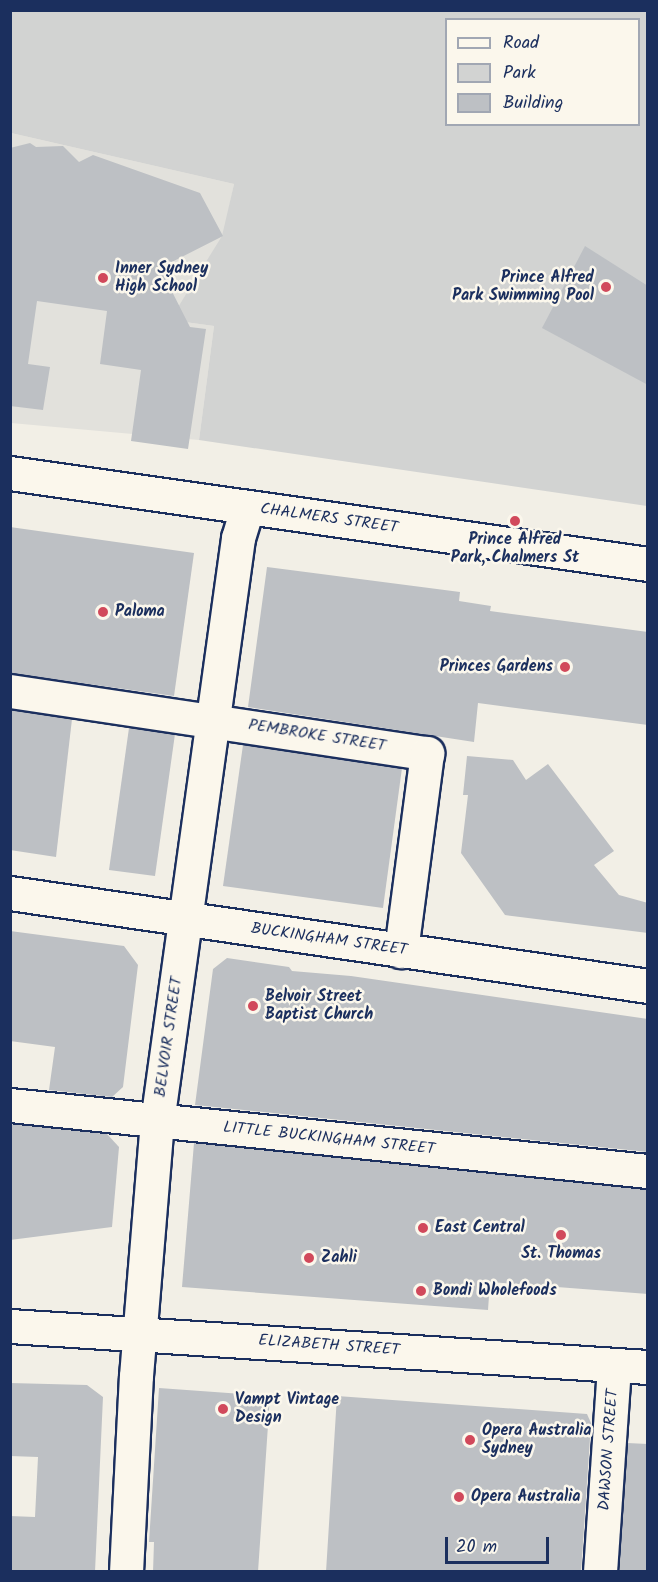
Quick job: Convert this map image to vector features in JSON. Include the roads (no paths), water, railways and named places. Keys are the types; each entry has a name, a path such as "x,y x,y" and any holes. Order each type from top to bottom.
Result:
{"street":[{"name":"CHALMERS STREET","path":"10,473 648,564"},
{"name":"BELVOIR STREET","path":"126,1572 140,1334 157,1122 238,538 248,508"},
{"name":"PEMBROKE STREET","path":"10,691 426,753 401,951"},
{"name":"BUCKINGHAM STREET","path":"10,893 648,986"},
{"name":"LITTLE BUCKINGHAM STREET","path":"10,1105 648,1171"},
{"name":"ELIZABETH STREET","path":"10,1326 648,1367"},
{"name":"DAWSON STREET","path":"600,1572 614,1365"}],"place":[{"name":"Inner Sydney High School","path":"103,278"},
{"name":"Prince Alfred Park Swimming Pool","path":"606,287"},
{"name":"Prince Alfred Park, Chalmers St","path":"515,521"},
{"name":"Paloma","path":"103,612"},
{"name":"Princes Gardens","path":"565,667"},
{"name":"Belvoir Street Baptist Church","path":"253,1006"},
{"name":"East Central","path":"423,1228"},
{"name":"St. Thomas","path":"561,1235"},
{"name":"Zahli","path":"309,1258"},
{"name":"Bondi Wholefoods","path":"421,1291"},
{"name":"Vampt Vintage Design","path":"223,1409"},
{"name":"Opera Australia Sydney","path":"470,1440"},
{"name":"Opera Australia","path":"459,1497"}]}
